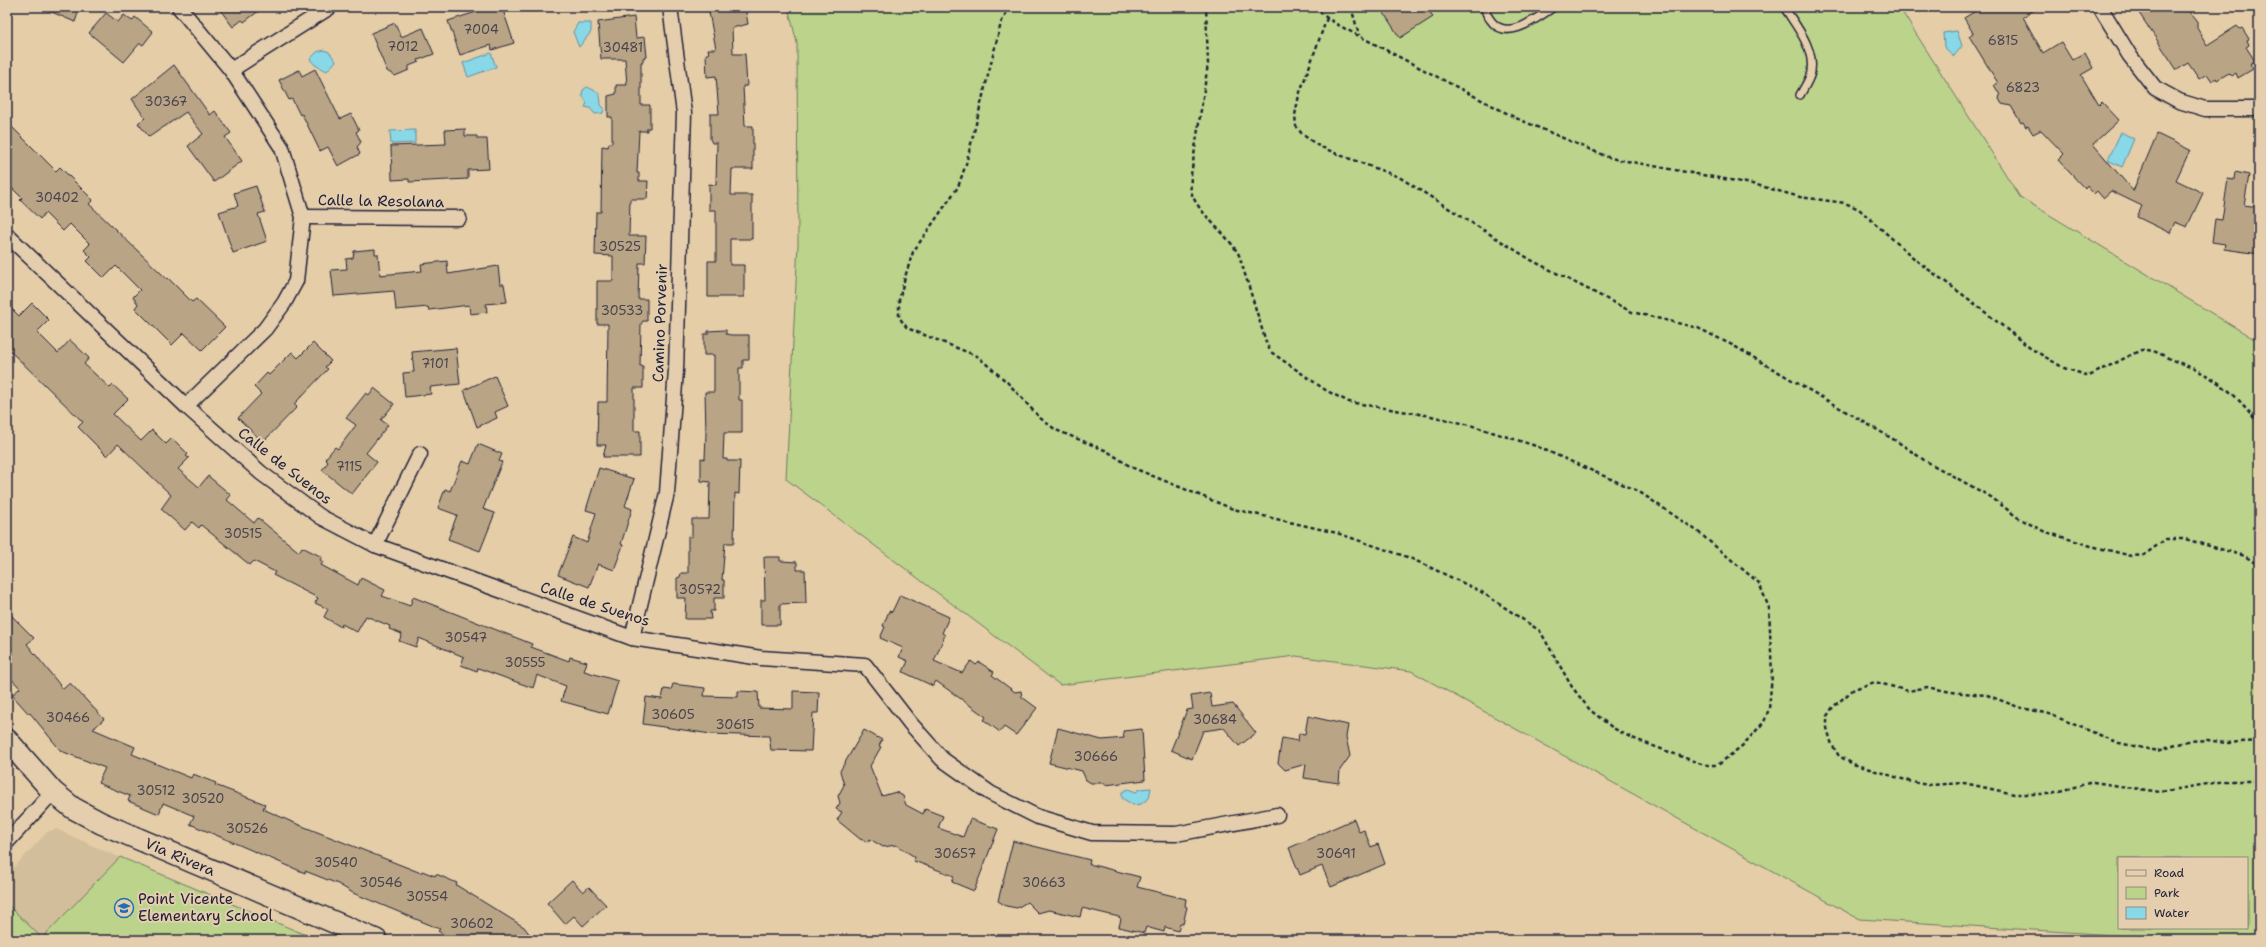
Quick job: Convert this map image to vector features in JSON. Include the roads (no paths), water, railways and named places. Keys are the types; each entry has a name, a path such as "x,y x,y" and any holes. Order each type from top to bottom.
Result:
{"street":[{"path":"179,7 231,70 282,148 303,217 296,281 284,303 265,329 186,406"},
{"path":"231,70 330,7"},
{"name":"Camino Porvenir","path":"632,638 667,493 676,370 684,113 670,7"},
{"path":"2100,7 2130,56 2155,88 2179,101 2205,109 2259,109"},
{"name":"Calle la Resolana","path":"303,217 459,218"},
{"name":"Calle de Suenos","path":"7,235 186,406 261,473 321,517 375,545 632,638 761,658 865,665 910,723 942,759 990,793 1038,817 1092,833 1176,834 1277,815"},
{"path":"375,545 420,454"},
{"name":"Via Rivera","path":"7,740 53,792 73,808 101,823 376,940"},
{"path":"7,842 53,792"}],"lane":[{"path":"1485,7 1488,18 1495,26 1516,30 1554,7"},
{"path":"1784,7 1804,40 1811,56 1811,73 1800,95"}],"water":[{"path":"578,23 591,23 591,32 579,47 573,32"},
{"path":"1957,31 1962,46 1954,56 1944,47 1943,33"},
{"path":"324,50 329,52 336,61 327,71 315,65 310,59 317,52"},
{"path":"491,53 496,67 468,77 463,63"},
{"path":"587,87 598,93 601,105 604,108 603,113 595,114 590,108 585,107 587,103 582,95 583,90"},
{"path":"415,130 415,143 391,144 390,131"},
{"path":"2121,132 2134,139 2122,167 2108,160"},
{"path":"1151,788 1149,798 1141,804 1133,805 1122,798 1122,792 1128,789 1136,792 1140,789"}],"place":[{"name":"Point Vicente Elementary School","path":"124,908"}]}
